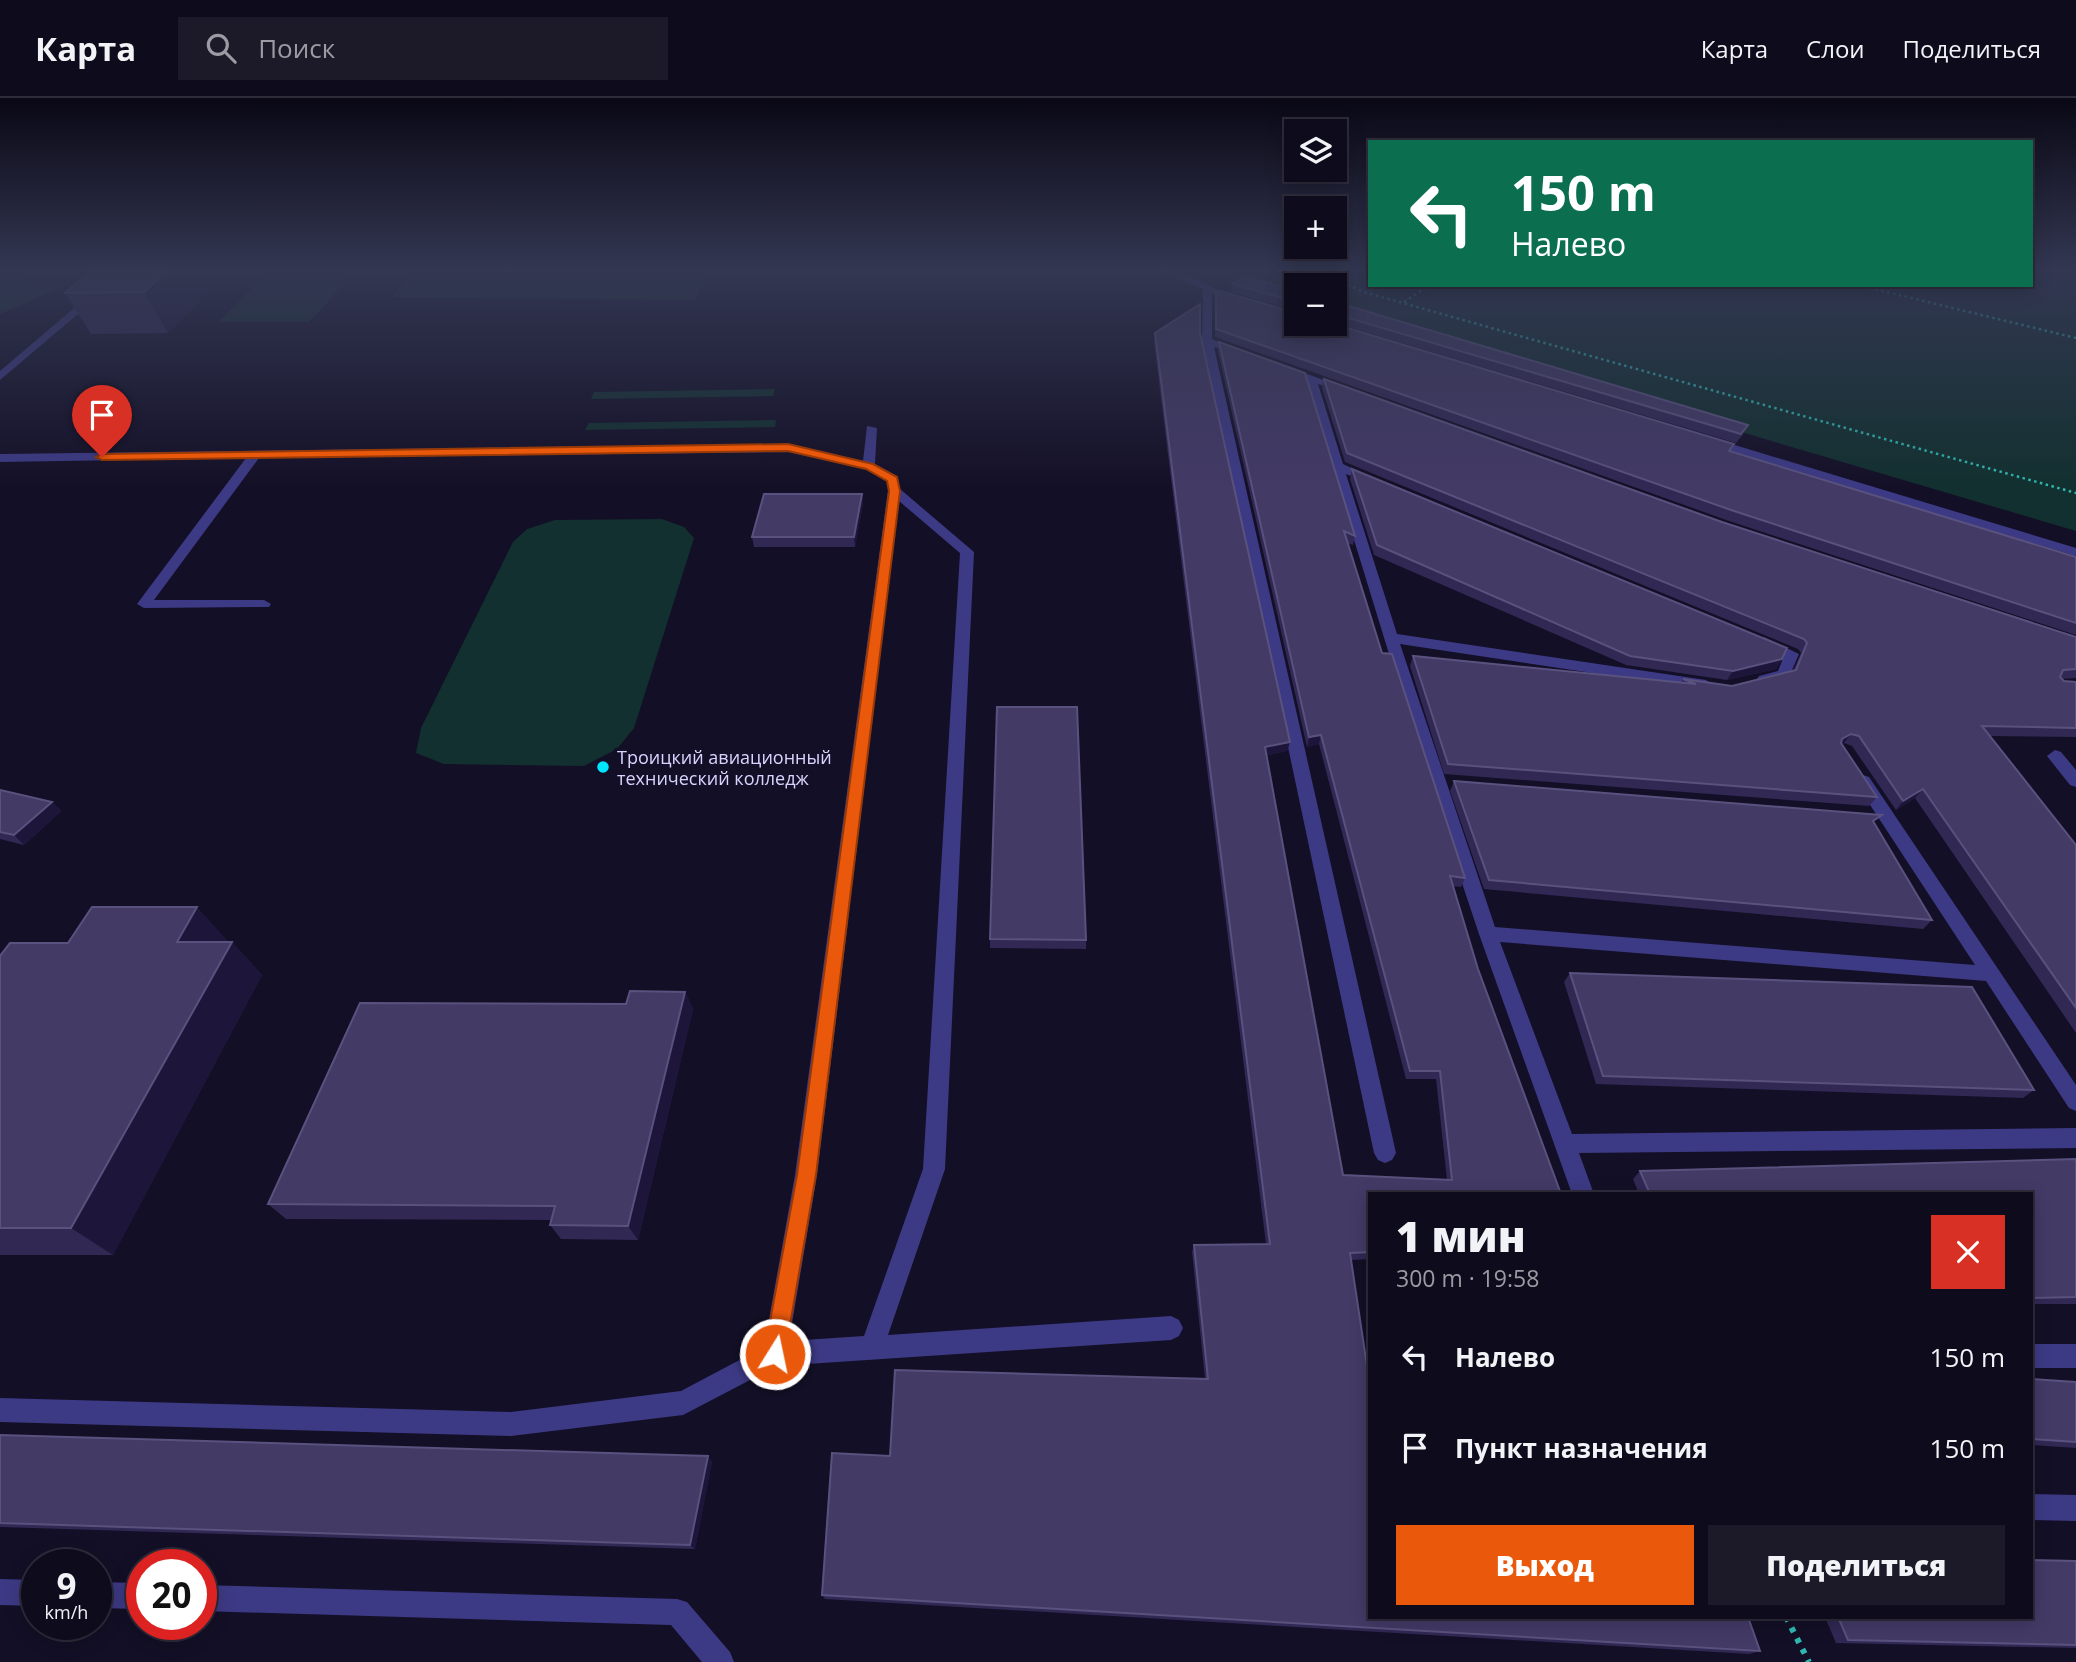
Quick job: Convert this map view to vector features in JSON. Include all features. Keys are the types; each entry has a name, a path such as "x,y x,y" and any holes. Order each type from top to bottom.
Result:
{"lane":[{"path":"0,377 40,343"},
{"path":"1207,343 1385,1153"},
{"path":"1212,343 1362,396"},
{"path":"1310,378 1392,638 1443,782 1488,934 1583,1192"},
{"path":"869,466 871,428"},
{"path":"1704,440 2076,552"},
{"path":"0,458 788,447 869,466 893,479 894,491 806,1175 775,1354"},
{"path":"255,455 144,604 264,604"},
{"path":"1337,466 1388,487"},
{"path":"871,1349 934,1169 967,552 894,491"},
{"path":"1392,638 1727,688"},
{"path":"1750,683 1784,674 1792,654 1754,638"},
{"path":"2054,756 2076,781"},
{"path":"1851,761 2076,1102"},
{"path":"1858,814 1885,816"},
{"path":"1488,934 1990,974"},
{"path":"1565,1144 2076,1138"},
{"path":"0,1409 511,1424 683,1403 775,1354 1171,1328"},
{"path":"2033,1356 2076,1356"},
{"path":"2033,1507 2076,1508"},
{"path":"0,1592 21,1593"},
{"path":"217,1598 677,1612 720,1662"}],"path":[{"path":"1545,343 2076,493"},
{"path":"1787,1619 1809,1662"}],"green space":[{"path":"1440,343 2076,343 2076,531"},
{"path":"775,389 773,396 591,399 594,392"},
{"path":"776,420 775,427 585,430 589,423"},
{"path":"662,519 684,527 694,538 634,728 617,749 584,766 444,764 416,753 421,728 513,542 527,529 555,520"}],"building":[{"path":"1156,343 1202,343 1290,742 1265,747 1343,1175 1452,1180 1440,1071 1410,1071 1321,735 1309,737 1219,343 1305,373 1355,536 1344,531 1382,653 1392,654 1465,878 1450,876 1478,969 1560,1192 1368,1192 1368,1252 1350,1253 1368,1373 1368,1619 1749,1619 1760,1651 822,1595 832,1453 890,1456 895,1370 1208,1379 1194,1245 1270,1244"},
{"path":"1256,343 1397,343 1734,444 1729,451 2076,557 2076,623 1734,511"},
{"path":"1433,343 1473,343 1748,425 1741,434"},
{"path":"1324,379 1722,522 2076,637 2076,669 2063,670 2060,677 2064,681 2076,682 2076,728 1982,726 2076,845 2076,1008 1923,789 1903,801 1859,736 1851,734 1842,739 1841,743 1877,797 1448,764 1413,656 1696,684 1683,679 1732,686 1796,670 1807,643 1804,639 1347,453"},
{"path":"1352,469 1787,648 1782,659 1733,671 1630,656 1377,545"},
{"path":"764,494 862,494 854,537 752,537"},
{"path":"997,707 1077,707 1086,940 990,939"},
{"path":"1454,781 1882,815 1873,821 1932,920 1489,880"},
{"path":"0,790 52,802 14,835 0,832"},
{"path":"92,907 197,907 177,942 232,942 71,1228 0,1228 0,956 10,943 68,943"},
{"path":"1570,973 1972,987 2034,1090 1603,1076"},
{"path":"630,991 685,992 628,1226 550,1225 555,1206 268,1204 360,1003 626,1004"},
{"path":"2076,1159 2076,1297 2033,1298 2033,1192 1649,1192 1640,1171"},
{"path":"2033,1379 2076,1382 2076,1442 2033,1439"},
{"path":"0,1435 708,1456 690,1545 0,1523"},
{"path":"2033,1560 2076,1561 2076,1645 1848,1640 1839,1619 2033,1619"}],"place":[{"name":"Троицкий авиационный технический колледж","path":"603,767"}],"route":[{"path":"102,457 788,447 869,466 893,479 894,491 806,1175 775,1354"}]}
